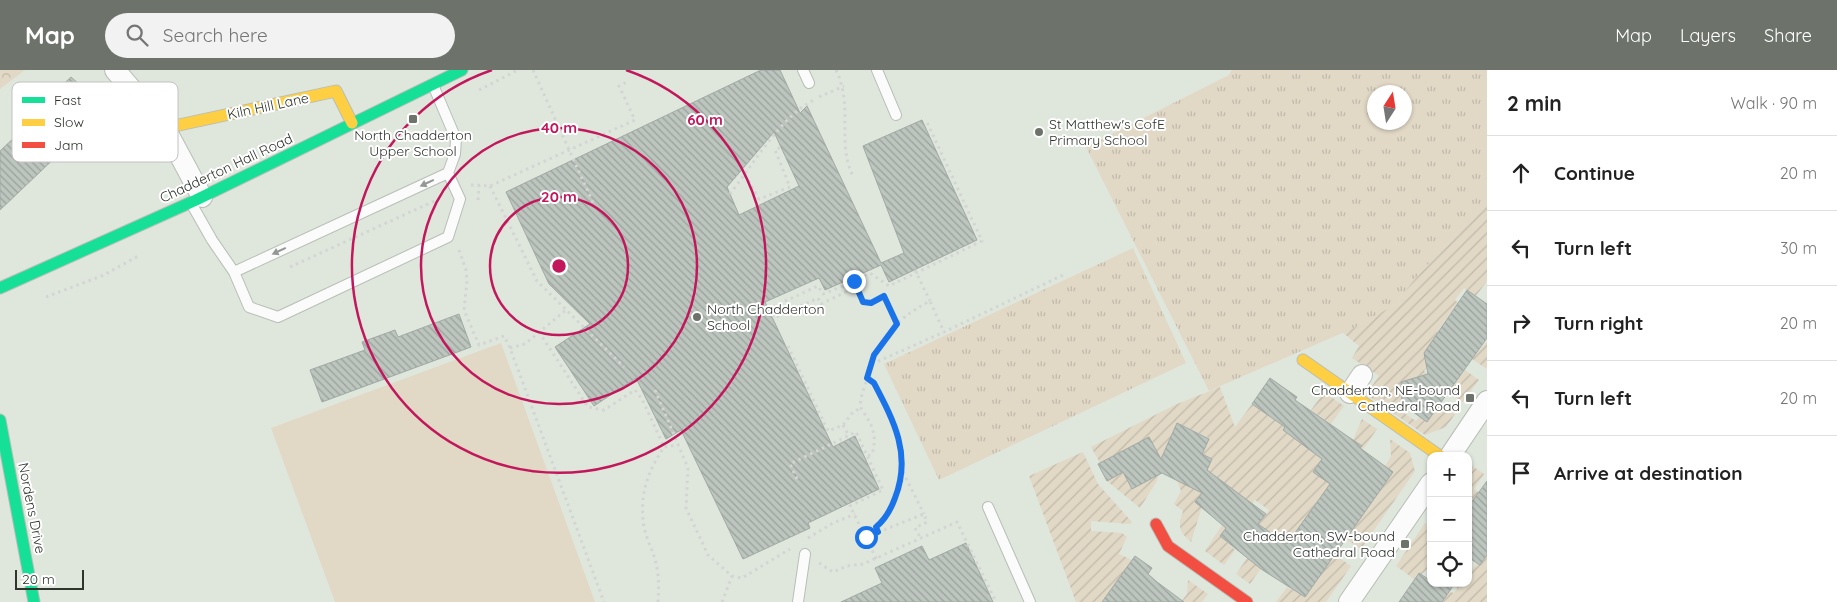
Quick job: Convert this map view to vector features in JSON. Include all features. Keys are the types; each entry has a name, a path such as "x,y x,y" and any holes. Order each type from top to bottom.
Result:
{"street":[{"path":"115,70 125,82"},
{"name":"Chadderton Hall Road","path":"0,288 196,199 462,70"},
{"name":"Kiln Hill Lane","path":"178,125 336,91 352,123"},
{"path":"178,158 196,199"},
{"path":"1303,360 1434,452"},
{"path":"1350,393 1362,375"},
{"path":"1453,452 1487,401"},
{"name":"Nordens Drive","path":"0,420 34,602"},
{"path":"1349,602 1427,489"},
{"path":"1156,524 1168,546 1247,602"}],"lane":[{"path":"803,70 809,83"},
{"path":"876,70 896,115"},
{"path":"234,272 448,173 455,154 456,139 432,84"},
{"path":"196,199 212,240 234,272 249,306 278,316 448,237 460,199 448,173"},
{"path":"988,507 1030,602"},
{"path":"798,602 804,554"}],"path":[{"path":"533,70 594,205"},
{"path":"836,70 844,86 847,163 853,176"},
{"path":"469,185 490,186 635,120 619,86 629,81"},
{"path":"730,194 778,132 802,106 844,86"},
{"path":"843,286 846,292 821,304 818,298 774,318 770,308 818,286 823,294 870,273 888,286 982,241 926,120"},
{"path":"745,175 760,199 790,187 775,150 781,147"},
{"path":"477,206 479,186"},
{"path":"490,186 537,281 624,367"},
{"path":"281,271 442,197"},
{"path":"463,243 459,250 466,270 467,281 464,310 479,345 504,336 510,348 604,602"},
{"path":"915,270 944,332"},
{"path":"871,364 944,332 1062,275"},
{"path":"854,281 863,302 871,303 884,296 897,324"},
{"path":"868,456 872,454 875,443 873,427 861,408 871,364 889,331 906,314 930,301"},
{"path":"510,348 525,344 566,310"},
{"path":"539,332 588,407 604,410 634,390 642,399 664,447"},
{"path":"788,346 828,431 843,424 853,412 861,408"},
{"path":"867,378 874,383 899,438 903,472 927,522 915,528 921,539"},
{"path":"655,390 688,468 686,508 708,555 732,576 742,578 793,548"},
{"path":"843,424 849,436"},
{"path":"797,479 790,464 856,432 882,490 850,506 877,560"},
{"path":"658,602 660,586 655,558 644,528 643,497 650,467 664,447 678,445"},
{"path":"878,532 876,527 883,521 891,508 903,472"},
{"path":"801,543 832,523 855,514"},
{"path":"866,537 924,514"},
{"path":"830,571 833,572 847,566 877,560 957,522 996,602"},
{"path":"722,602 732,576"}],"green space":[{"path":"0,70 25,70 0,89"},
{"path":"1232,70 1487,70 1487,197 1477,212 1418,275 1394,305 1356,327 1209,391 1086,147 1229,75"},
{"path":"1487,197 1487,281 1476,296 1464,288 1455,300 1487,326 1456,305 1437,332 1473,358 1487,341 1487,369 1445,341 1424,371 1450,390 1465,370 1479,380 1463,402 1421,376 1415,384 1404,381 1401,391 1407,395 1401,403 1408,407 1404,413 1416,421 1420,416 1427,422 1440,404 1455,414 1446,427 1425,435 1370,397 1369,390 1379,376 1352,358 1359,346 1342,332 1356,327 1394,305 1418,275 1477,212"},
{"path":"1133,248 1186,363 939,480 884,364"},
{"path":"501,343 595,602 335,602 271,428"},
{"path":"1220,387 1235,427 1252,404 1279,423 1286,413 1310,449 1329,423 1311,410 1324,392 1344,406 1326,431 1330,447 1313,472 1342,475 1362,446 1353,440 1362,419 1377,429 1360,454 1385,466 1391,456 1390,439 1410,453 1415,471 1361,549 1345,538 1334,554 1351,566 1326,602 1276,602 1287,587 1293,589 1297,551 1270,532 1251,558 1262,567 1250,584 1236,574 1248,557 1249,537 1269,510 1255,500 1245,513 1239,509 1220,536 1235,550 1224,565 1205,551 1241,496 1214,475 1195,502 1202,507 1191,542 1181,531 1180,520 1183,511 1174,504 1181,491 1177,481 1179,478 1198,487 1212,459 1202,454 1209,438 1177,423 1168,443 1179,449 1160,468 1157,481 1140,508 1107,481 1123,472 1132,489 1154,478 1144,457 1148,438 1100,463 1091,447 1177,404"},
{"path":"1083,452 1098,484 1132,522 1130,524 1091,521 1091,531 1122,533 1127,537 1119,554 1132,560 1106,597 1112,602 1076,602 1029,476"},
{"path":"1472,466 1484,474 1474,489 1487,498 1472,505"},
{"path":"1425,523 1427,524 1427,569 1421,575 1418,573 1414,579 1396,566"},
{"path":"1487,555 1487,602 1442,602 1444,590 1454,593 1457,587 1472,587 1472,570 1477,563 1480,565"},
{"path":"1188,580 1208,594 1202,602 1181,602 1187,594"}],"building":[{"path":"761,70 780,70 800,113 807,106 881,263 904,253 863,146 922,120 977,240 889,282 881,265 825,290 819,278 765,302 833,447 855,436 879,489 808,523 810,528 743,559 681,430 666,439 636,378 594,406 555,347 590,324 549,284 506,192","holes":["774,132 799,186 739,215 727,187"]},
{"path":"71,77 77,82 66,82"},
{"path":"12,140 12,162 50,162 0,210 0,151"},
{"path":"1467,290 1487,304 1487,338 1427,422 1402,404 1401,382 1428,374 1424,353"},
{"path":"459,314 471,347 322,402 310,370 365,350 362,342 395,330 398,337"},
{"path":"1270,378 1297,397 1295,400 1362,446 1360,448 1393,472 1305,597 1261,569 1220,536 1226,528 1195,502 1202,493 1162,473 1132,489 1123,472 1107,481 1098,464 1149,437 1161,459 1177,423 1209,439 1202,454 1212,459 1207,470 1266,514 1258,524 1287,544 1330,484 1313,472 1322,459 1283,430 1285,427 1252,404"},
{"path":"1487,481 1487,555 1480,565 1472,560 1472,502"},
{"path":"966,543 993,602 841,602 882,583 875,568 922,546 929,560"},
{"path":"1135,556 1152,568 1148,574 1184,602 1102,602"},
{"path":"1419,573 1427,578 1427,587 1452,587 1442,602 1399,602"}],"traffic: fast":[{"path":"0,288 196,200 462,70"},
{"path":"0,420 34,602"}],"traffic: slow":[{"path":"178,125 336,91 352,123"},
{"path":"1303,360 1434,452"}],"traffic: jam":[{"path":"1156,524 1168,546 1247,602"}],"place":[{"name":"North Chadderton Upper School","path":"413,119"},
{"name":"St Matthew's CofE Primary School","path":"1039,132"},
{"name":"North Chadderton School","path":"697,317"},
{"name":"Chadderton, NE-bound Cathedral Road","path":"1470,398"},
{"name":"Chadderton, SW-bound Cathedral Road","path":"1405,544"}],"route":[{"path":"854,281 863,302 871,303 884,296 897,324 889,331 874,355 867,378 874,383 899,438 903,472 901,484 891,508 883,521 876,527 878,532 866,537"}]}
